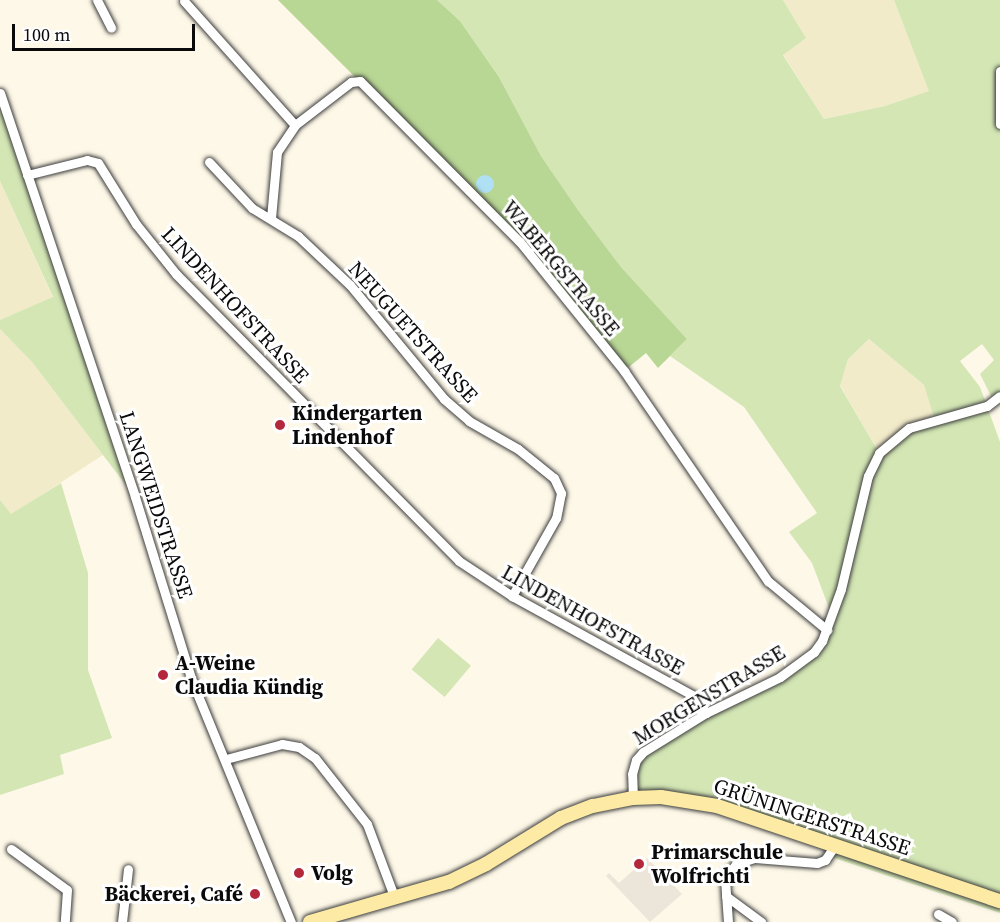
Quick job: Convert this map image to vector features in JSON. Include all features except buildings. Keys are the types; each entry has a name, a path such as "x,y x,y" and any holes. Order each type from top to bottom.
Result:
{"main road":[{"name":"GRÜNINGERSTRASSE","path":"310,922 395,899 470,872 574,812 633,798 661,797 717,806 1000,901"}],"street":[{"path":"97,0 111,28"},
{"path":"184,1 295,125"},
{"path":"1000,70 1000,124"},
{"name":"WABERGSTRASSE","path":"271,218 277,152 295,125 351,82 360,81 520,242 624,371 768,581 827,630"},
{"name":"LANGWEIDSTRASSE","path":"0,93 135,496 192,681 226,759 291,922"},
{"name":"LINDENHOFSTRASSE","path":"27,174 87,159 98,163 136,224 184,282 459,561 512,596 696,697 706,713"},
{"name":"NEUGUETSTRASSE","path":"209,162 252,208 298,236 350,285 444,399 469,422 518,449 554,478 561,493 556,518 512,596"},
{"name":"MORGENSTRASSE","path":"633,798 636,759 706,713 780,676 814,652 827,630 868,476 879,453 909,428 987,406 1000,396"},
{"path":"226,759 282,744 299,747 315,758 367,824 395,899"},
{"path":"728,922 725,879 742,861 754,858 817,863 825,860 835,845"},
{"path":"11,849 67,890 65,922"},
{"path":"122,922 128,869"},
{"path":"726,896 761,922"},
{"path":"938,914 952,922"}],"shaded area":[{"path":"783,0 894,0 930,91 885,106 824,119 783,54 806,38"},
{"path":"0,181 53,298 0,320"},
{"path":"0,329 32,362 103,455 11,515 0,500"},
{"path":"869,339 924,385 936,420 879,453 840,385 848,359"},
{"path":"647,858 682,894 650,922 606,876 609,873 619,883"}],"green space":[{"path":"278,0 437,0 460,21 499,77 541,156 578,210 621,267 687,339 658,368 646,353 624,371 520,242"},
{"path":"437,0 783,0 806,38 783,55 824,119 885,106 929,91 894,0 1000,0 1000,396 994,402 980,374 994,360 982,344 960,361 980,387 1000,442 1000,913 828,856 834,846 717,806 633,798 632,773 643,752 780,677 814,652 832,616 812,563 789,532 817,513 744,407 670,356 687,339 621,267 578,210 541,156 499,77 460,21","holes":["869,339 924,385 935,420 891,440 879,453 840,386 848,359"]},
{"path":"0,93 135,497 32,362 0,329 0,320 53,297 0,181"},
{"path":"61,483 88,573 88,670 112,738 60,755 64,774 0,795 0,500 11,514"},
{"path":"438,638 471,666 445,697 412,669"}],"water":[{"path":"485,175 491,178 494,184 491,190 485,193 479,190 476,184 479,178"}],"place":[{"name":"Kindergarten Lindenhof","path":"280,425"},
{"name":"A-Weine Claudia Kündig","path":"163,675"},
{"name":"Primarschule Wolfrichti","path":"639,864"},
{"name":"Volg","path":"299,873"},
{"name":"Bäckerei, Café","path":"255,894"}]}
